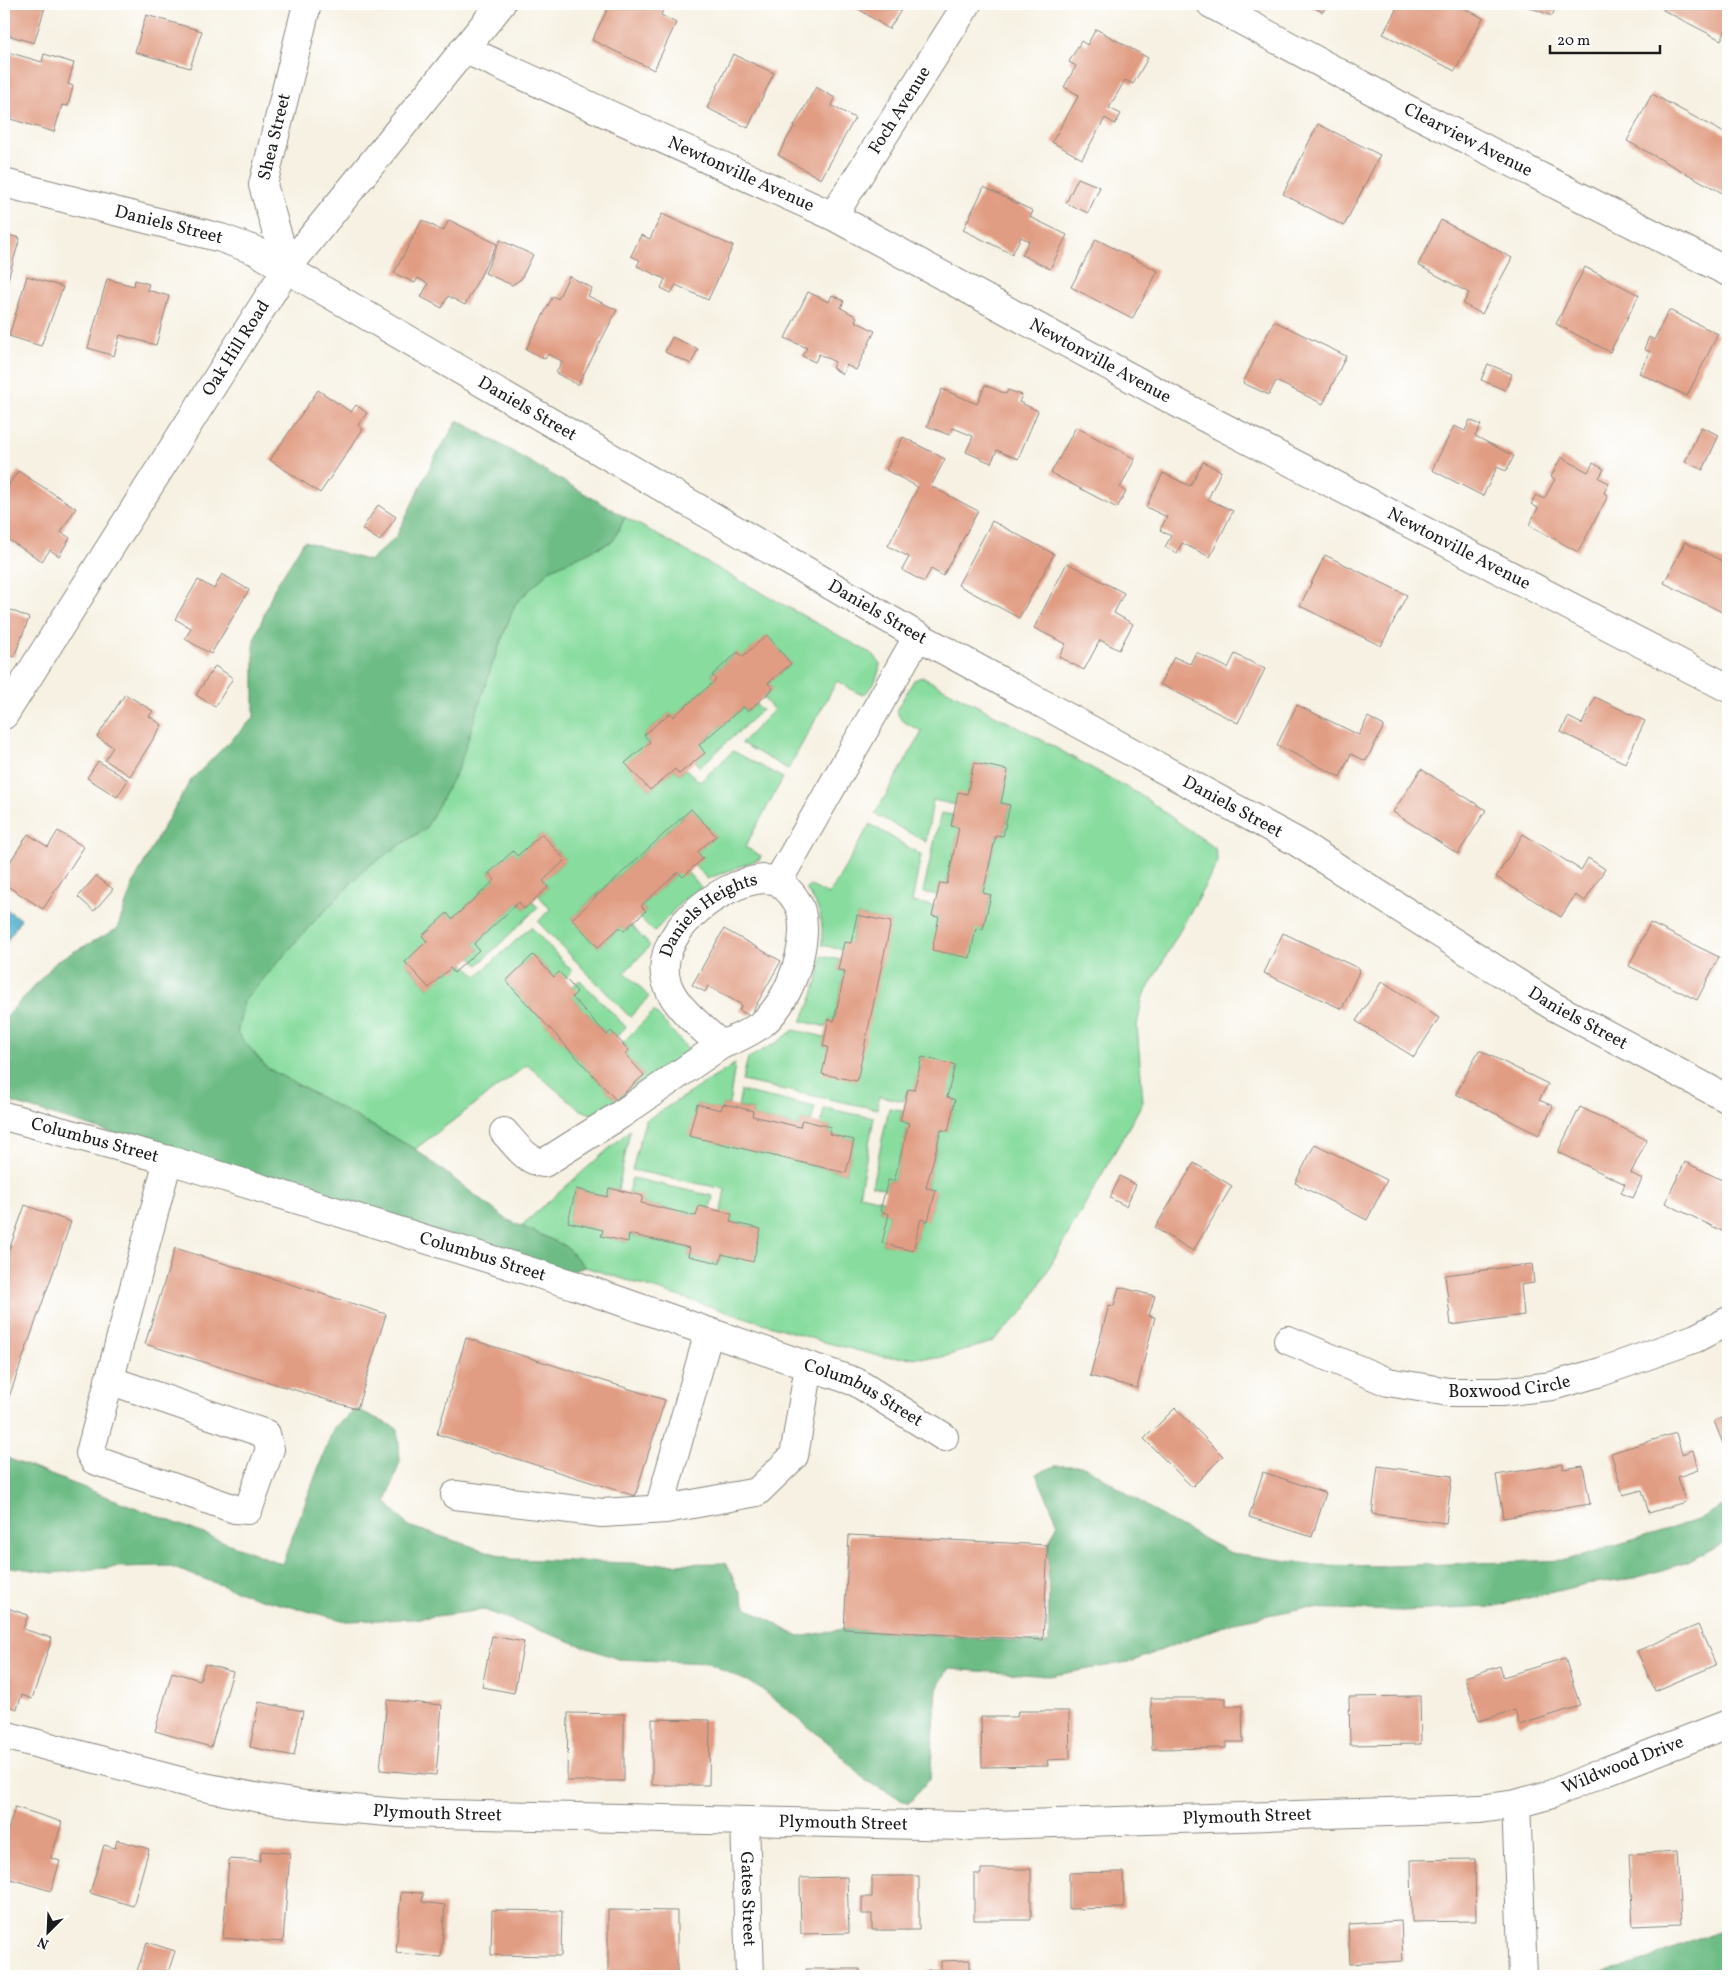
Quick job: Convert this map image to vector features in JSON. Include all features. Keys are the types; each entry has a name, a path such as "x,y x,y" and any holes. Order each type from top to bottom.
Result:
{"street":[{"name":"Shea Street","path":"286,268 263,185 307,4"},
{"name":"Oak Hill Road","path":"4,715 286,268 501,4"},
{"name":"Foch Avenue","path":"833,216 967,4"},
{"name":"Clearview Avenue","path":"1211,4 1399,105 1728,272"},
{"name":"Newtonville Avenue","path":"464,49 833,216 1196,413 1728,688"},
{"name":"Daniels Street","path":"4,183 221,238 254,250 918,636 1298,842 1553,1006 1728,1099"},
{"name":"Daniels Heights","path":"778,880 918,636"},
{"name":"Daniels Heights","path":"763,879 778,880 792,894 801,910 803,928 801,950 794,972 786,992 760,1026 721,1045 680,1005 668,986 663,967 667,952 674,936 685,923 712,899 729,889 750,882 763,879"},
{"path":"504,1132 527,1158 534,1162 544,1163 620,1115 721,1045"},
{"name":"Columbus Street","path":"4,1116 168,1160 565,1282 856,1382 944,1437"},
{"path":"110,1380 266,1434 270,1449 248,1510 234,1509 94,1460 90,1453 168,1160"},
{"name":"Boxwood Circle","path":"1288,1340 1388,1382 1449,1392 1501,1392 1552,1386 1602,1372 1696,1338 1728,1322"},
{"path":"659,1509 709,1332"},
{"path":"454,1495 602,1513 659,1509 757,1492 794,1456 809,1366"},
{"name":"Wildwood Drive","path":"1516,1804 1552,1794 1728,1724"},
{"name":"Plymouth Street","path":"4,1735 199,1786 306,1805 400,1813 964,1826 1480,1809 1516,1804"},
{"path":"1516,1804 1523,1976"},
{"name":"Gates Street","path":"745,1821 750,1976"}],"green space":[{"path":"458,420 625,517 613,541 551,569 515,604 492,665 459,767 426,828 367,867 308,928 244,1001 237,1033 267,1068 415,1149 506,1219 565,1246 585,1267 570,1272 4,1100 4,1019 58,960 117,929 133,884 191,780 254,717 254,640 274,589 304,541 369,561 396,537 435,457"},
{"path":"625,517 874,655 880,664 877,677 871,689 864,694 858,693 837,681 788,769 741,743 774,710 763,698 773,689 768,683 791,664 767,636 742,657 737,652 712,674 716,680 673,717 670,713 644,735 650,742 626,763 650,790 675,769 679,774 686,769 700,782 733,751 783,778 745,847 761,856 760,859 707,879 695,865 697,852 716,836 691,809 572,918 598,947 620,927 624,931 631,925 650,946 625,972 649,997 630,1017 538,922 550,909 539,896 548,887 543,881 565,860 542,834 517,856 513,851 489,873 495,880 452,919 447,913 422,936 427,941 405,962 428,988 450,968 454,972 464,964 477,976 531,927 572,971 565,978 554,977 533,955 506,981 616,1100 644,1075 625,1054 629,1050 622,1043 654,1011 687,1048 687,1053 596,1116 579,1109 527,1065 415,1149 267,1068 237,1034 244,1001 308,928 367,867 426,828 515,604 551,569 613,541"},
{"path":"922,677 1033,735 1140,795 1215,848 1218,862 1142,999 1137,1026 1143,1102 1025,1310 992,1342 939,1358 883,1357 817,1340 585,1267 565,1246 521,1226 630,1130 618,1190 609,1188 607,1197 576,1189 568,1222 603,1230 602,1236 627,1242 629,1234 690,1248 688,1256 720,1263 722,1254 761,1229 730,1222 721,1211 725,1189 632,1170 645,1121 735,1064 729,1105 723,1104 721,1110 697,1104 690,1136 846,1173 854,1140 829,1134 831,1127 821,1125 824,1108 874,1118 859,1195 883,1200 880,1211 889,1214 882,1243 913,1250 921,1219 928,1220 936,1191 926,1188 941,1130 948,1131 955,1100 947,1097 922,1057 914,1090 907,1091 904,1101 879,1096 877,1109 742,1081 748,1058 776,1043 794,1030 825,1037 823,1046 828,1047 891,922 857,915 851,943 843,950 822,945 820,915 806,889 811,886 829,895 870,824 921,855 912,902 935,906 932,916 983,929 991,895 983,893 996,835 1003,836 1010,805 1001,803 1008,770 974,763 967,794 956,805 933,800 926,842 875,814 922,732 902,720 897,709 914,680"},
{"path":"756,704 762,710 700,767 695,760 699,745 743,707 748,711"},
{"path":"941,813 953,815 951,826 959,828 947,884 940,883 937,895 923,892"},
{"path":"678,872 687,872 702,888 684,899 654,932 639,917 646,911 641,906"},
{"path":"519,902 524,909 532,902 538,907 478,965 471,957 479,950 474,944"},
{"path":"822,956 840,960 838,970 845,971 834,1021 829,1020 827,1027 801,1021 809,1006"},
{"path":"580,980 626,1027 616,1037 611,1031 607,1035 572,997 572,987"},
{"path":"741,1091 815,1107 811,1122 802,1120 800,1127 752,1116 753,1110 738,1107"},
{"path":"889,1108 902,1110 900,1121 909,1123 894,1181 888,1180 886,1189 872,1185"},
{"path":"632,1178 713,1196 710,1209 696,1216 641,1203 642,1196 628,1192"},
{"path":"357,1409 398,1429 400,1461 386,1502 408,1526 512,1559 657,1564 726,1563 747,1608 799,1637 844,1629 1049,1643 1048,1545 1058,1523 1036,1474 1055,1466 1085,1466 1173,1523 1231,1553 1317,1565 1388,1566 1567,1560 1697,1520 1728,1503 1728,1540 1688,1562 1635,1578 1586,1584 1491,1607 1402,1611 1304,1608 1234,1622 1133,1661 1050,1676 948,1669 937,1689 930,1778 909,1803 866,1781 831,1745 759,1687 708,1663 618,1659 484,1610 412,1619 346,1621 257,1598 168,1566 116,1567 54,1573 4,1566 4,1457 282,1564 334,1427"},
{"path":"1728,1927 1728,1976 1580,1976 1633,1965"}],"water":[{"path":"4,908 21,919 4,946"}],"building":[{"path":"6,4 46,4 34,43 4,34 4,11"},
{"path":"610,4 665,5 661,15 676,23 654,70 592,40"},
{"path":"851,4 905,4 889,29"},
{"path":"1306,4 1327,4 1323,12"},
{"path":"1399,4 1456,4 1483,18 1455,71 1383,34"},
{"path":"1521,4 1557,4 1552,16"},
{"path":"1667,4 1728,4 1728,26 1721,40 1663,10"},
{"path":"146,15 202,31 190,68 135,52"},
{"path":"1096,29 1148,58 1133,84 1125,80 1109,108 1121,114 1115,124 1105,118 1082,159 1052,142 1079,95 1064,87 1076,66 1069,62 1081,41 1087,45"},
{"path":"4,51 42,62 44,54 74,63 68,84 73,86 68,106 62,105 54,132 4,117"},
{"path":"733,54 774,73 748,128 707,108"},
{"path":"816,87 835,98 832,106 855,118 821,179 778,155"},
{"path":"1652,94 1728,135 1728,196 1627,141"},
{"path":"1318,124 1380,155 1344,226 1283,194"},
{"path":"1078,178 1100,187 1088,213 1066,203"},
{"path":"984,187 1033,211 1030,217 1067,235 1050,269 1022,255 1029,241 1021,237 1012,254 963,230"},
{"path":"662,214 733,246 708,300 676,285 671,293 661,288 665,279 637,266 640,260 631,256 641,235 650,239"},
{"path":"422,220 443,231 449,220 497,244 465,305 448,296 442,308 421,297 428,284 418,278 415,283 394,273"},
{"path":"1441,220 1512,258 1482,314 1463,304 1469,293 1418,265"},
{"path":"4,234 20,238 4,293"},
{"path":"1096,239 1158,271 1132,319 1071,287"},
{"path":"500,240 533,255 521,279 512,285 485,273"},
{"path":"1585,267 1639,295 1610,352 1556,324"},
{"path":"27,276 63,287 41,346 9,336"},
{"path":"569,276 592,288 588,296 617,310 578,385 556,373 562,361 548,354 545,359 526,349 553,296 558,299"},
{"path":"107,279 134,286 135,280 149,284 147,290 169,296 156,345 120,335 114,356 88,348"},
{"path":"808,292 829,302 832,295 844,301 841,308 857,317 855,321 875,331 856,370 846,365 843,374 832,368 835,362 819,354 815,362 802,356 807,348 785,338"},
{"path":"1669,310 1718,334 1687,396 1639,373 1650,352 1644,349 1649,337 1654,340"},
{"path":"1274,321 1346,356 1323,404 1276,381 1269,395 1243,383"},
{"path":"672,337 698,349 691,364 665,352"},
{"path":"1488,364 1512,374 1505,390 1481,380"},
{"path":"985,385 1006,394 1008,390 1022,395 1019,402 1038,411 1018,459 997,450 991,463 966,452 973,436 953,428 949,435 927,426 942,389 977,404"},
{"path":"318,390 351,412 356,405 367,413 358,425 363,429 320,493 270,460"},
{"path":"1470,420 1481,425 1475,436 1514,456 1506,471 1497,467 1483,496 1432,470 1454,426 1465,431"},
{"path":"1076,427 1135,459 1120,488 1126,492 1117,508 1051,473"},
{"path":"1701,427 1719,435 1703,470 1685,462"},
{"path":"903,437 945,459 931,486 978,511 943,576 931,569 924,582 902,570 909,557 888,546 918,487 886,470"},
{"path":"1561,457 1588,472 1593,463 1604,469 1599,478 1609,483 1604,493 1608,496 1578,552 1529,525 1538,508 1531,504 1536,495 1544,499 1555,479 1551,477"},
{"path":"1203,462 1221,471 1208,499 1233,511 1210,557 1182,543 1177,553 1165,547 1171,536 1160,530 1167,517 1146,507 1163,473 1190,486"},
{"path":"18,471 76,508 61,532 70,538 59,556 50,550 42,561 4,537 4,492"},
{"path":"378,505 396,517 380,541 362,529"},
{"path":"992,521 1054,554 1019,618 958,585"},
{"path":"1685,542 1728,564 1728,615 1664,583"},
{"path":"1325,555 1407,595 1381,646 1300,606"},
{"path":"1067,563 1124,593 1114,613 1133,624 1119,650 1100,640 1084,670 1059,657 1066,644 1034,628"},
{"path":"222,574 249,590 211,654 185,639 191,628 175,619 198,580 214,589"},
{"path":"4,607 29,618 14,657 4,653"},
{"path":"767,635 791,664 768,683 773,689 748,711 743,707 699,745 705,753 679,774 675,769 650,790 625,763 650,742 644,735 670,713 673,717 716,680 712,675 738,652 742,657"},
{"path":"1196,652 1228,668 1235,654 1265,669 1238,723 1160,684 1174,657 1190,664"},
{"path":"215,666 233,678 215,707 196,695"},
{"path":"125,694 153,711 149,716 162,725 130,776 105,760 113,747 97,737"},
{"path":"1595,697 1645,721 1625,763 1561,732 1568,717 1582,724"},
{"path":"1297,705 1359,735 1368,717 1384,726 1366,761 1351,754 1340,777 1277,745"},
{"path":"98,761 128,780 117,797 87,778"},
{"path":"974,763 1008,770 1001,803 1010,805 1003,836 996,835 983,893 991,895 983,929 976,928 970,958 932,950 939,917 932,916 940,883 947,884 959,828 951,826 958,792 967,794"},
{"path":"1421,769 1486,810 1458,854 1393,812"},
{"path":"691,809 716,836 697,852 703,858 683,877 678,872 641,906 646,911 624,931 620,927 598,947 572,919"},
{"path":"58,831 84,847 43,909 4,884 4,871 28,834 48,847"},
{"path":"542,834 565,860 543,881 548,887 524,909 519,902 474,944 479,950 454,973 450,968 429,988 405,962 427,941 422,936 447,913 452,919 495,880 489,873 513,851 517,856"},
{"path":"1523,834 1581,870 1588,858 1605,869 1585,901 1575,895 1561,917 1496,877"},
{"path":"96,876 113,889 94,911 78,897"},
{"path":"857,915 891,922 857,1081 822,1074 828,1047 823,1046 827,1027 829,1019 834,1021 845,971 838,970 844,942 851,943"},
{"path":"1650,923 1719,957 1697,1000 1629,966"},
{"path":"724,929 781,961 750,1016 739,1010 742,1005 708,986 705,992 692,985"},
{"path":"1283,933 1360,969 1342,1009 1264,973"},
{"path":"533,955 554,977 559,972 565,978 577,992 572,997 607,1035 611,1031 629,1050 625,1054 644,1075 616,1100 506,981"},
{"path":"1382,981 1439,1018 1414,1057 1356,1021"},
{"path":"1479,1050 1548,1084 1539,1100 1553,1106 1539,1135 1456,1094"},
{"path":"922,1057 955,1065 947,1097 955,1100 948,1131 941,1130 926,1188 936,1190 928,1221 921,1219 913,1251 882,1243 889,1214 880,1211 888,1180 894,1181 909,1123 900,1121 908,1089 914,1090"},
{"path":"697,1104 721,1110 723,1104 734,1106 753,1111 752,1116 800,1127 802,1120 831,1127 829,1134 854,1140 846,1173 689,1136"},
{"path":"1580,1107 1647,1140 1631,1173 1642,1179 1633,1198 1621,1193 1625,1184 1558,1152"},
{"path":"1315,1144 1387,1180 1367,1220 1295,1183"},
{"path":"1685,1162 1728,1183 1728,1229 1726,1233 1665,1203"},
{"path":"1194,1163 1232,1186 1193,1251 1155,1228"},
{"path":"1120,1176 1136,1185 1126,1206 1110,1198"},
{"path":"609,1188 643,1196 641,1203 696,1216 699,1206 732,1214 730,1222 761,1229 753,1262 722,1254 720,1263 688,1256 690,1248 629,1234 628,1242 601,1236 603,1230 568,1222 576,1189 607,1197"},
{"path":"25,1205 71,1222 4,1411 4,1264"},
{"path":"175,1248 386,1314 357,1409 145,1344"},
{"path":"1532,1264 1534,1283 1521,1285 1524,1315 1451,1325 1445,1275"},
{"path":"1119,1287 1155,1296 1149,1316 1155,1317 1137,1388 1090,1376 1109,1305 1114,1306"},
{"path":"466,1338 665,1400 635,1496 437,1434"},
{"path":"1175,1408 1223,1456 1192,1487 1144,1439"},
{"path":"1728,1415 1728,1456 1714,1421"},
{"path":"1676,1433 1682,1454 1693,1450 1698,1470 1678,1477 1685,1502 1649,1513 1642,1490 1623,1495 1611,1453"},
{"path":"1563,1464 1563,1469 1583,1466 1590,1504 1503,1518 1496,1475"},
{"path":"1378,1466 1452,1476 1446,1523 1372,1514"},
{"path":"1263,1472 1326,1493 1312,1537 1249,1517"},
{"path":"849,1535 1048,1545 1043,1640 844,1629"},
{"path":"4,1607 28,1615 23,1629 52,1638 32,1699 22,1695 17,1709 4,1704"},
{"path":"1698,1625 1716,1665 1655,1691 1637,1651"},
{"path":"492,1636 524,1642 514,1693 482,1687"},
{"path":"1565,1658 1580,1706 1519,1725 1515,1710 1479,1721 1465,1677 1500,1666 1503,1677"},
{"path":"205,1664 233,1672 211,1747 155,1731 172,1672 200,1680"},
{"path":"1420,1696 1421,1744 1350,1745 1349,1697"},
{"path":"1151,1698 1226,1698 1226,1706 1242,1706 1243,1742 1226,1742 1226,1748 1152,1749"},
{"path":"387,1700 442,1705 436,1775 380,1770"},
{"path":"259,1702 303,1711 294,1756 250,1747"},
{"path":"1018,1711 1069,1711 1070,1759 1047,1760 1048,1766 982,1767 981,1717 1017,1717"},
{"path":"568,1713 624,1714 624,1781 567,1781"},
{"path":"652,1719 710,1720 709,1785 652,1785"},
{"path":"15,1807 62,1822 51,1858 60,1861 51,1891 4,1877 4,1843"},
{"path":"117,1840 149,1849 133,1906 90,1893 104,1845 115,1848"},
{"path":"261,1851 290,1853 283,1942 223,1938 229,1859 260,1861"},
{"path":"1677,1851 1681,1924 1633,1926 1629,1854"},
{"path":"1475,1859 1476,1921 1412,1922 1411,1860"},
{"path":"981,1869 1031,1869 1031,1920 974,1920 974,1874 981,1874"},
{"path":"1123,1872 1124,1908 1069,1909 1069,1873"},
{"path":"872,1876 919,1876 919,1930 872,1930 872,1914 862,1914 862,1897 872,1897"},
{"path":"847,1877 849,1933 801,1934 800,1878"},
{"path":"401,1892 423,1893 422,1902 445,1905 441,1957 396,1953"},
{"path":"492,1910 562,1911 561,1956 491,1955"},
{"path":"608,1910 677,1911 677,1974 608,1973"},
{"path":"1401,1921 1403,1961 1350,1964 1348,1924"},
{"path":"147,1942 175,1951 167,1976 136,1974"},
{"path":"970,1960 970,1976 928,1976 928,1970 941,1970 941,1961"},
{"path":"806,1969 860,1969 860,1976 805,1976"}]}
